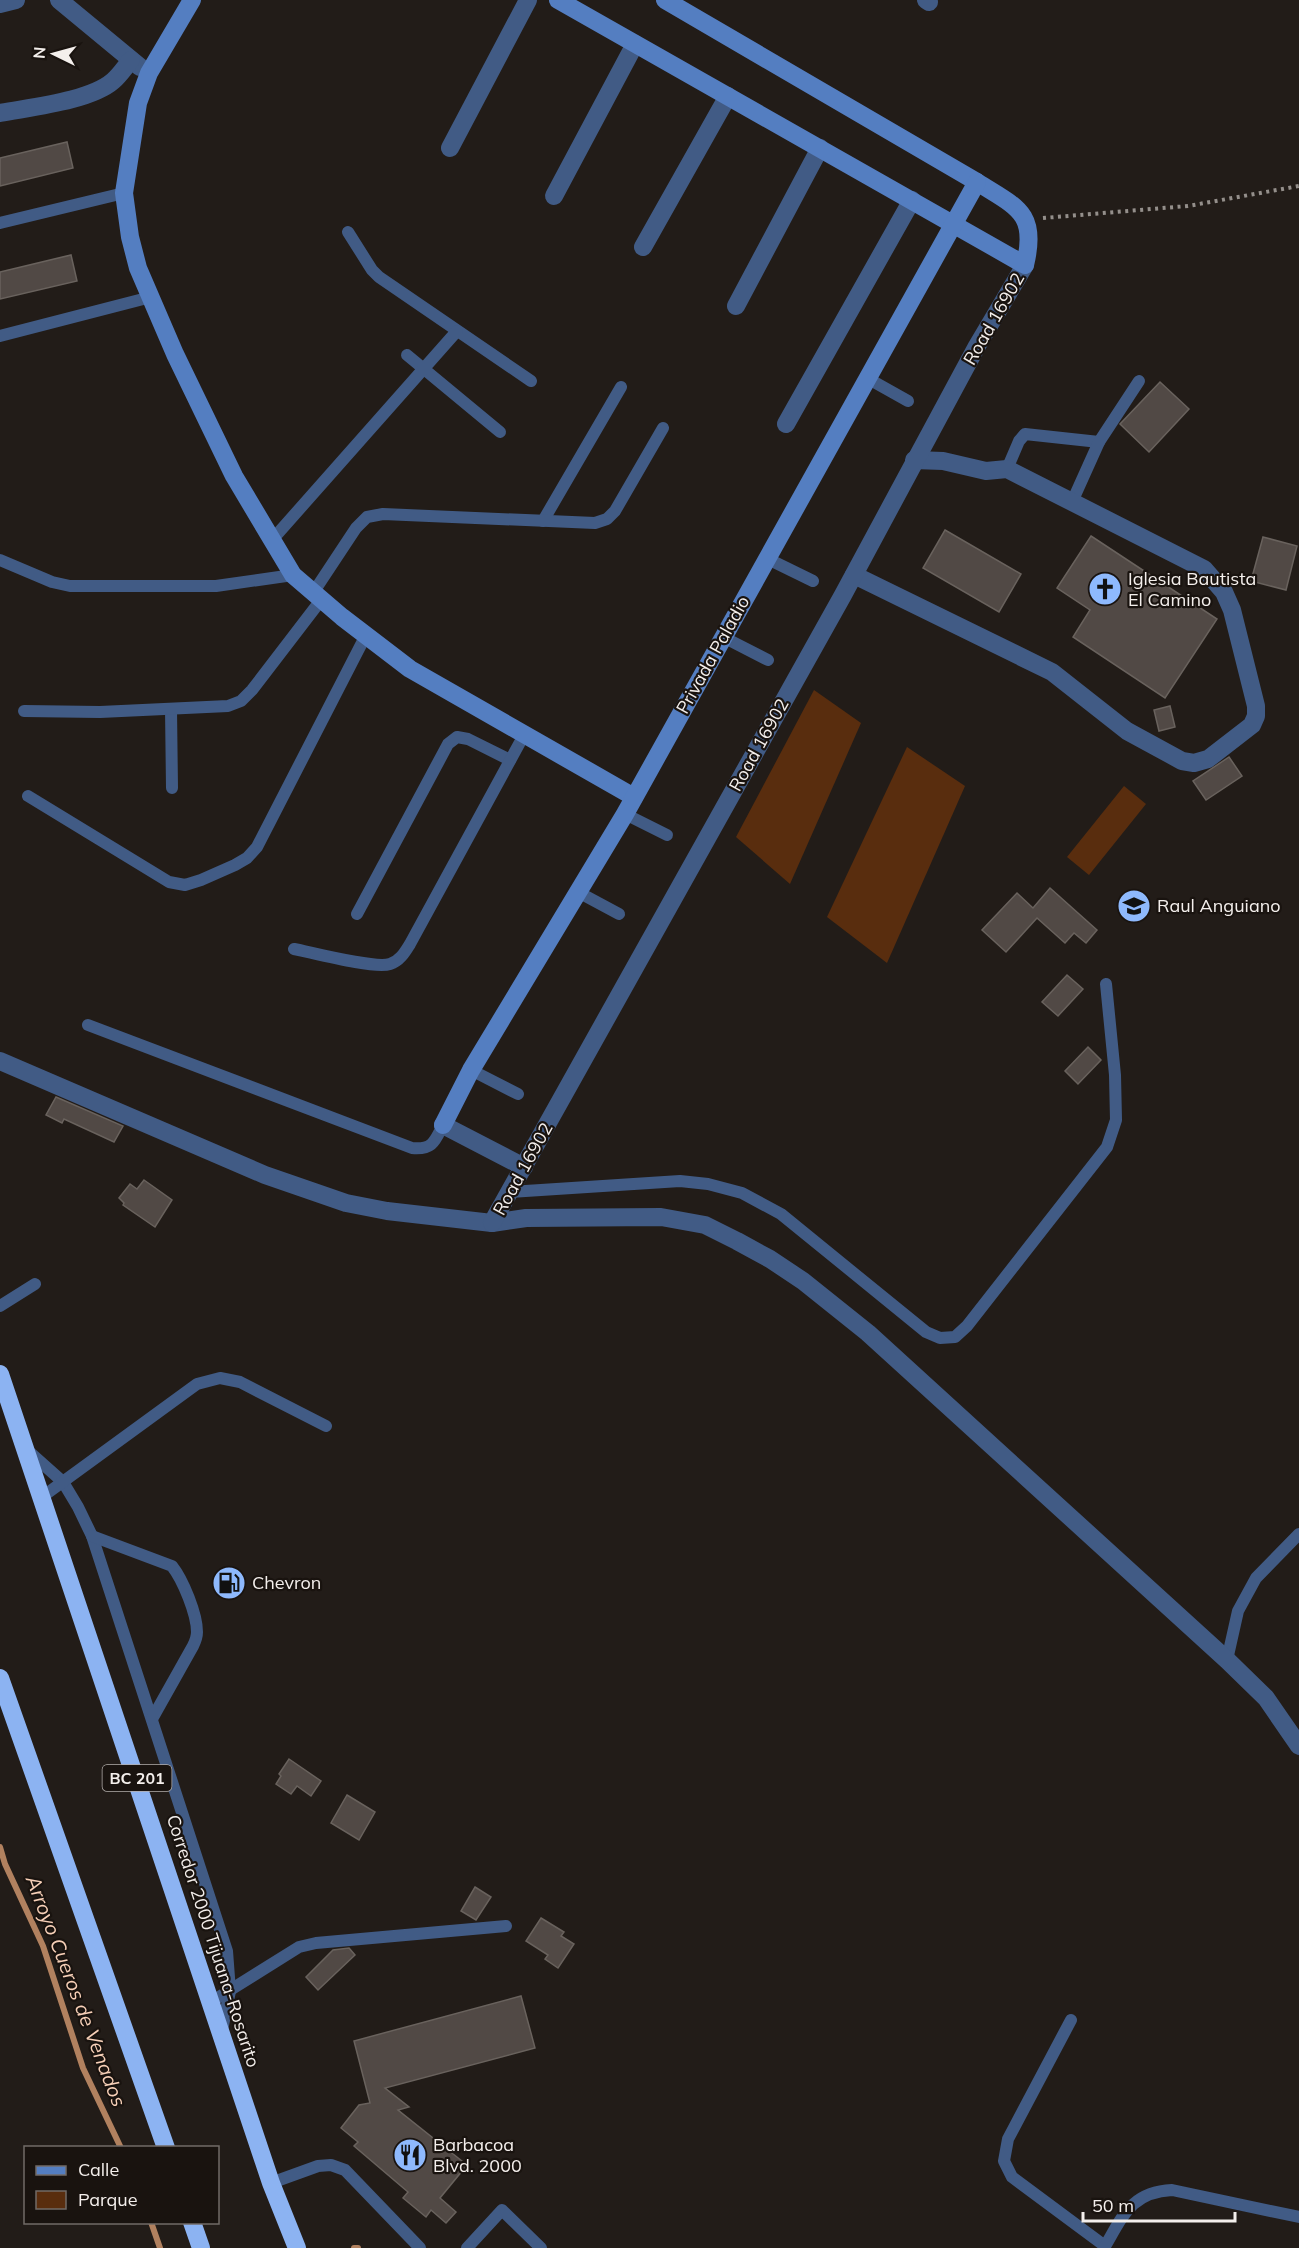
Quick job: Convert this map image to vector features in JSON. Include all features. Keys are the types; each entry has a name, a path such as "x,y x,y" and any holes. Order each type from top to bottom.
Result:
{"highway":[{"name":"Corredor 2000 Tijuana-Rosarito","path":"0,1374 271,2183 297,2248"},
{"path":"0,1678 165,2146"},
{"path":"192,2224 201,2248"}],"street":[{"path":"0,4 16,0"},
{"path":"59,0 149,73"},
{"path":"192,0 149,73 138,103 132,128 124,193 130,237 138,268 203,415 234,476 293,575 317,596 410,669 634,797"},
{"path":"450,148 528,0"},
{"path":"565,2 1025,265 1030,238 1025,220 1016,208 977,182 665,0"},
{"path":"554,196 635,44"},
{"path":"0,113 95,92 111,83 131,60"},
{"path":"643,247 728,96"},
{"path":"736,306 820,148"},
{"name":"Privada Paladio","path":"443,1125 471,1070 625,814 977,182"},
{"path":"786,424 912,200"},
{"name":"Road 16902","path":"492,1223 854,575 981,338 1025,265"},
{"path":"854,575 1052,672 1127,731 1182,761 1194,763 1208,759 1251,725 1256,716 1232,610 1224,592 1204,569 1007,469 986,471 943,461 914,460"},
{"path":"0,1061 234,1162 346,1203 492,1223 526,1218 661,1217 705,1226 770,1259 803,1281 868,1333 1227,1660 1266,1698 1299,1746"},
{"path":"443,1125 524,1167"}],"lane":[{"path":"0,223 124,193"},
{"path":"348,232 379,277 531,381"},
{"path":"0,336 151,297"},
{"path":"272,540 457,330"},
{"path":"407,355 500,432"},
{"path":"867,378 908,401"},
{"path":"1072,502 1099,442 1139,381"},
{"path":"543,520 621,387"},
{"path":"24,711 100,712 171,709 228,706 241,701 252,690 317,596 356,528 367,517 383,514 595,523 607,519 615,511 663,428"},
{"path":"1007,469 1018,441 1025,434 1099,442"},
{"path":"766,558 813,581"},
{"path":"0,560 52,582 70,586 216,586 293,575"},
{"path":"28,796 169,882 185,885 235,866 247,858 256,847 366,635"},
{"path":"723,637 768,660"},
{"path":"171,709 172,788"},
{"path":"294,949 376,964 390,964 400,958 416,934 525,735"},
{"path":"357,914 448,744 457,738 468,739 510,760"},
{"path":"625,814 667,835"},
{"path":"578,892 619,914"},
{"path":"510,1192 681,1180 742,1193 781,1214 926,1332 940,1338 955,1337 967,1326 1107,1147 1116,1120 1115,1075 1106,984"},
{"path":"88,1025 412,1148 424,1149 434,1143 443,1125"},
{"path":"471,1070 518,1094"},
{"path":"0,1306 35,1284"},
{"path":"42,1497 197,1384 220,1378 240,1382 327,1426"},
{"path":"26,1449 63,1482 92,1536 227,1951 230,1991 221,2031"},
{"path":"1227,1660 1238,1611 1256,1578 1299,1534"},
{"path":"92,1536 172,1566 180,1576 195,1620 197,1634 193,1646 152,1719"},
{"path":"211,2002 299,1947 316,1943 506,1926"},
{"path":"1071,2020 1008,2139 1004,2161 1012,2177 1104,2247 1129,2207 1143,2196 1157,2191 1172,2190 1299,2217"},
{"path":"271,2183 318,2166 331,2165 345,2170 420,2248"},
{"path":"467,2248 502,2210 541,2248"}],"path":[{"path":"1025,220 1188,206 1299,186"}],"green space":[{"path":"814,690 861,723 790,884 736,837"},
{"path":"907,747 965,786 887,963 827,917"},
{"path":"1124,786 1146,804 1089,875 1067,857"}],"building":[{"path":"67,142 73,168 0,186 0,158"},
{"path":"71,255 77,281 0,299 0,272"},
{"path":"1160,382 1189,409 1149,452 1120,424"},
{"path":"945,530 1021,574 999,612 923,568"},
{"path":"1091,536 1217,619 1165,698 1073,637 1090,610 1057,588"},
{"path":"1263,537 1297,546 1286,590 1251,581"},
{"path":"1170,706 1175,727 1159,731 1154,710"},
{"path":"1229,757 1242,776 1206,800 1193,781"},
{"path":"1050,888 1097,930 1086,943 1074,933 1065,943 1037,918 1006,952 982,930 1017,893 1033,908"},
{"path":"1067,975 1083,989 1058,1016 1042,1002"},
{"path":"1088,1047 1101,1060 1078,1084 1065,1071"},
{"path":"56,1097 123,1126 114,1142 64,1119 62,1123 46,1115"},
{"path":"144,1180 172,1200 155,1227 123,1205 124,1203 119,1198 130,1184 137,1189"},
{"path":"289,1759 321,1781 311,1796 297,1786 291,1794 276,1784 281,1776 279,1774"},
{"path":"347,1795 375,1812 359,1840 331,1823"},
{"path":"475,1887 491,1897 476,1920 461,1911"},
{"path":"541,1918 564,1932 561,1936 574,1944 558,1968 545,1959 548,1955 526,1941"},
{"path":"349,1948 355,1955 318,1990 306,1977 333,1950"},
{"path":"521,1996 535,2048 385,2088 409,2107 398,2110 467,2165 440,2198 456,2212 446,2223 431,2210 426,2217 403,2198 408,2192 354,2146 358,2142 341,2128 359,2105 370,2103 354,2041"}],"waterway":[{"name":"Arroyo Cueros de Venados","path":"0,1847 5,1864 43,1946 83,2068 120,2146"},
{"name":"Arroyo Cueros de Venados","path":"152,2224 160,2248"}],"place":[{"name":"Iglesia Bautista El Camino","path":"1105,589"},
{"name":"Raul Anguiano","path":"1134,906"},
{"name":"Chevron","path":"229,1583"},
{"name":"Barbacoa Blvd. 2000","path":"410,2155"}]}
